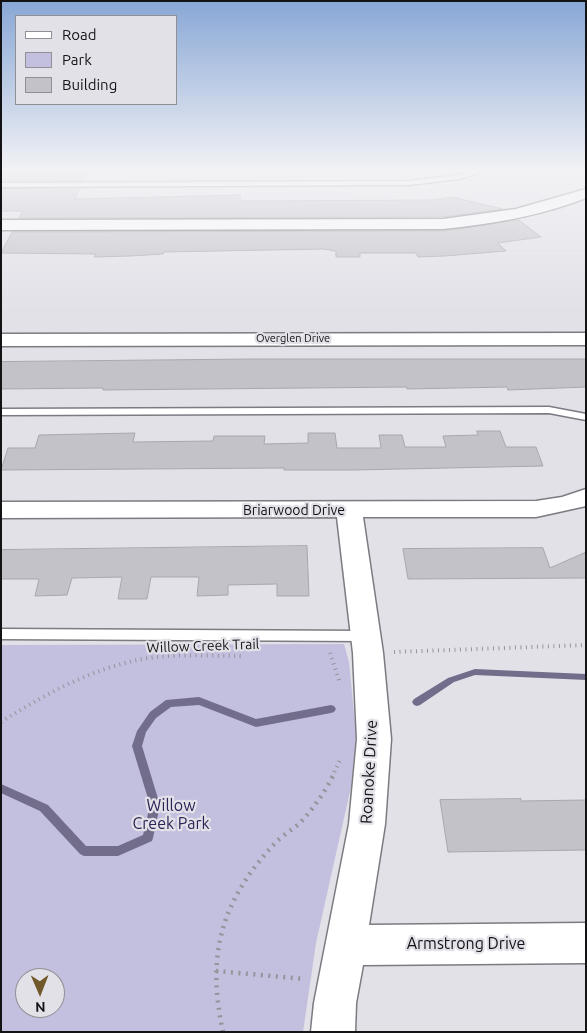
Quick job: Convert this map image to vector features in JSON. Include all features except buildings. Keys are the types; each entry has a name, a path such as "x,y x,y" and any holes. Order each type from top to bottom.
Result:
{"street":[{"path":"1,225 443,224 492,218"},
{"name":"Overglen Drive","path":"1,340 586,339"},
{"name":"Briarwood Drive","path":"1,510 536,509 567,504 586,497"},
{"name":"Roanoke Drive","path":"333,1032 367,824 374,739 367,645 349,510"},
{"name":"Armstrong Drive","path":"343,963 586,943"}],"lane":[{"path":"1,412 549,410 586,417"},
{"path":"1,634 367,645"}],"path":[{"path":"320,653 329,653 367,645 586,645"},
{"path":"329,653 342,691"},
{"name":"Willow Creek Trail","path":"1,722 47,693 95,673 138,660 180,656 251,656"},
{"path":"223,1032 216,1006 216,944 226,912 247,874 275,842 303,820 336,773 343,750"},
{"path":"216,971 343,963"}],"green space":[{"name":"Willow Creek Park","path":"344,644 349,662 356,734 351,787 316,943 303,1032 1,1032 1,645"}],"waterway":[{"path":"417,702 451,680 475,672 586,677"},
{"path":"1,788 44,808 84,851 118,851 148,838 155,805 137,746 142,731 153,715 169,703 199,701 256,723 331,709"}]}
